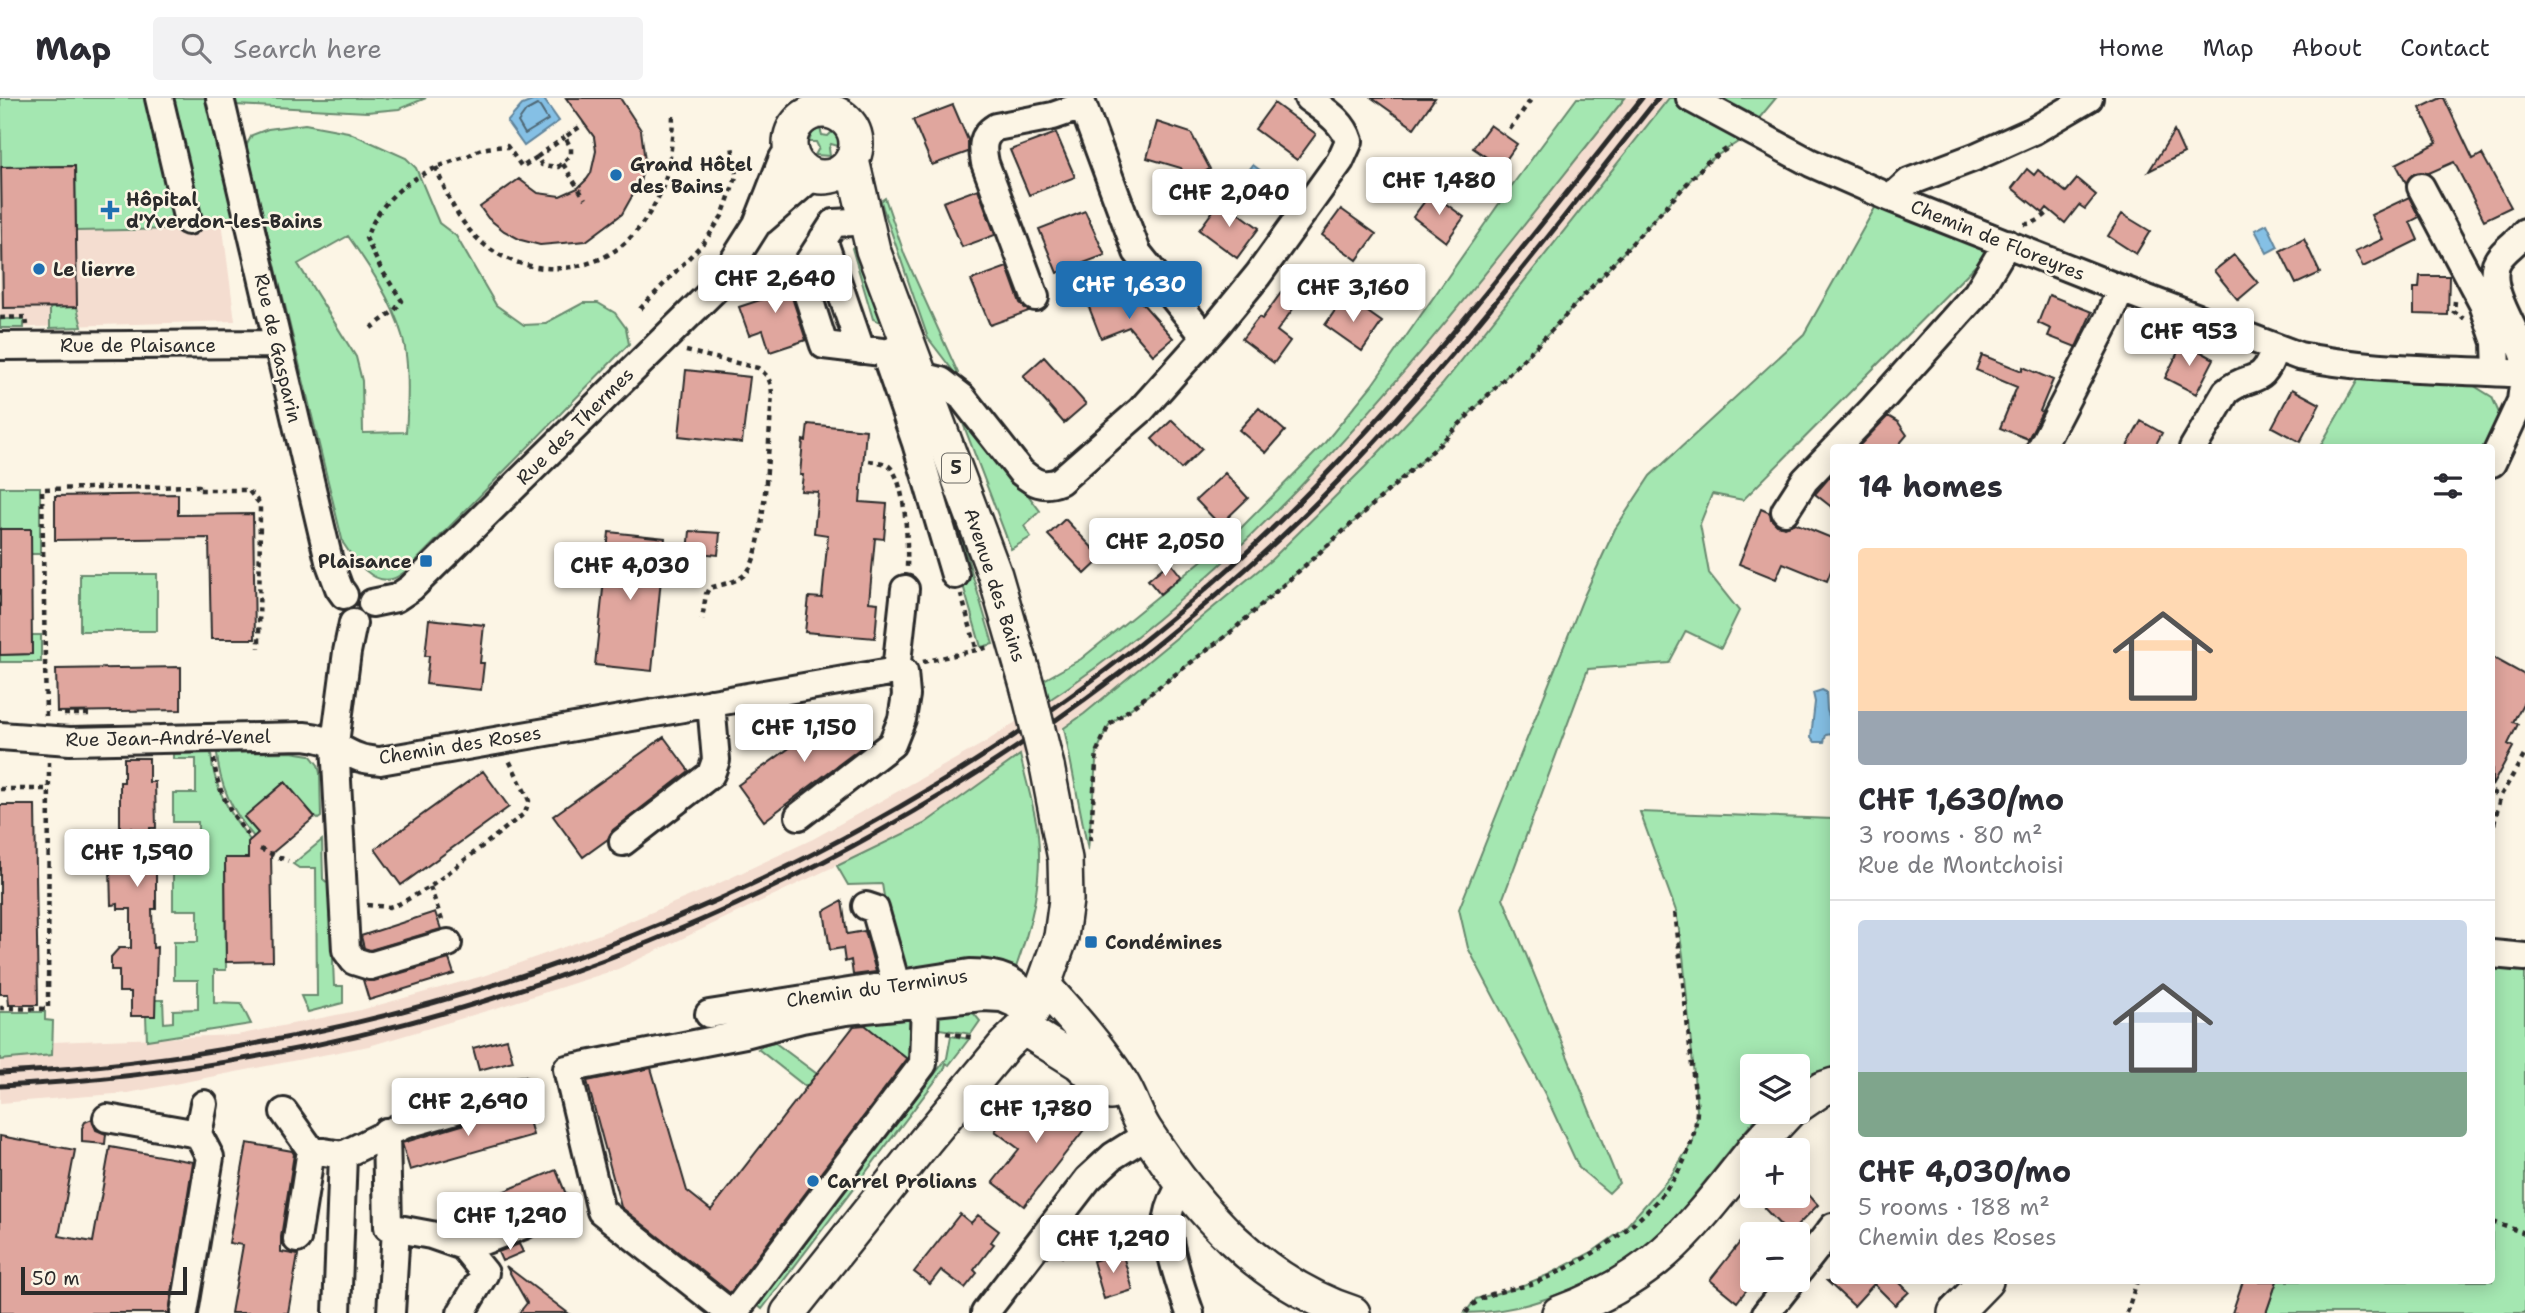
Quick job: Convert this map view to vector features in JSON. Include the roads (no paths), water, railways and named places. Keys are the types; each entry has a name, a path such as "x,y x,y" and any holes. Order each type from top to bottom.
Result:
{"main road":[{"path":"834,106 855,134 856,152 812,148 805,116 826,111 834,106"},
{"name":"5","path":"812,148 853,222 873,250"},
{"name":"5","path":"812,148 862,194 873,250"},
{"name":"Avenue des Bains","path":"873,250 898,347 922,376 995,575 1047,766 1065,859 1066,900 1061,937 1034,1007"},
{"path":"1034,1007 1079,1063 1145,1130 1213,1220 1246,1254 1279,1278 1314,1297 1353,1313"},
{"path":"1034,1007 1092,1041 1123,1085 1145,1130"},
{"name":"5","path":"788,1313 1034,1007"},
{"path":"1810,1097 1830,1086"},
{"path":"1764,1138 1777,1124"},
{"path":"1559,1313 1618,1287 1656,1261 1693,1226 1740,1166"},
{"path":"1955,1313 1983,1284"}],"street":[{"path":"159,98 188,221"},
{"name":"Rue de Gasparin","path":"220,98 329,561 344,595"},
{"path":"922,376 941,381 962,397 1021,472 1041,485 1060,481 1142,410 1206,337 1258,275 1346,150 1349,141 1343,126 1308,98"},
{"name":"Chemin de Floreyres","path":"1690,98 1737,130 1891,198 2013,233 2121,289 2299,356 2329,362 2525,372"},
{"path":"1891,198 1909,182 2034,131 2089,98"},
{"path":"1035,297 985,163 984,138 988,131 996,127 1053,116 1081,102 1137,252 1206,337"},
{"name":"Rue des Thermes","path":"372,603 396,598 411,588 718,287 757,224 783,158 812,148"},
{"path":"2421,187 2483,304 2494,336 2497,372"},
{"path":"853,222 834,223 823,239 861,350 898,347"},
{"path":"2525,232 2496,263 2494,279 2500,302 2525,357"},
{"path":"1840,444 1977,293 2013,233"},
{"path":"2043,444 2121,289"},
{"name":"Rue de Plaisance","path":"0,346 276,344"},
{"path":"898,347 889,365 916,443 955,575"},
{"path":"2195,444 2221,398 2232,387 2262,374 2269,365 2275,348"},
{"path":"2495,457 2521,401 2525,372"},
{"path":"1785,511 1805,480 1830,454"},
{"path":"799,816 892,744 902,719 906,695 900,672 905,589"},
{"path":"352,591 362,591 372,603 368,618 353,622 341,614 340,604 344,595 352,591"},
{"path":"353,622 335,743 346,950 349,956 362,965 370,966 448,943"},
{"name":"Chemin des Roses","path":"335,743 359,758 380,761 900,672"},
{"path":"623,842 711,774 716,760 711,703"},
{"name":"Rue Jean-André-Venel","path":"0,736 70,741 288,736 319,737 335,743"},
{"path":"866,906 875,909 896,984"},
{"path":"2495,954 2525,957"},
{"name":"Chemin du Terminus","path":"709,1014 953,975 987,973 1013,981 1034,1007"},
{"path":"925,1002 923,1063 732,1313 601,1211 567,1069 745,1034 802,1019 925,1002 983,997 1002,998 1034,1007"},
{"path":"284,1112 312,1150 343,1155 386,1132 521,1091"},
{"path":"184,1313 210,1157 198,1134 204,1104"},
{"path":"107,1118 198,1134"},
{"path":"985,1313 1087,1179 1145,1130"},
{"path":"386,1132 388,1227 431,1235 465,1248 485,1273 461,1313"},
{"path":"297,1238 312,1150"},
{"path":"337,1313 343,1155"},
{"path":"1183,1182 1172,1201 1167,1220 1174,1258 1190,1313"},
{"path":"465,1248 524,1225"},
{"path":"390,1313 396,1228"},
{"path":"1810,1256 1830,1231"},
{"path":"1766,1313 1783,1292"}],"water":[{"path":"543,98 559,121 524,146 507,122 522,105"},
{"path":"1253,165 1279,184 1272,194 1246,174"},
{"path":"2267,224 2278,247 2267,253 2255,230"},
{"path":"1822,690 1826,692 1830,734 1826,735 1824,742 1815,742 1811,737 1815,702 1813,693"}],"railway":[{"path":"0,1073 173,1057 344,1025 512,979 676,918 833,844 984,756 1126,655 1258,542 1311,490 1458,327 1642,98"},
{"path":"0,1086 181,1069 359,1035 533,985 701,920 863,840 1017,747 1163,639 1300,519 1349,470 1441,368 1658,98"}],"place":[{"name":"Grand Hôtel des Bains","path":"616,175"},
{"name":"Hôpital d'Yverdon-les-Bains","path":"110,210"},
{"name":"Le lierre","path":"39,269"},
{"name":"Plaisance","path":"426,561"},
{"name":"Condémines","path":"1091,942"},
{"name":"Carrel Prolians","path":"813,1181"}]}
